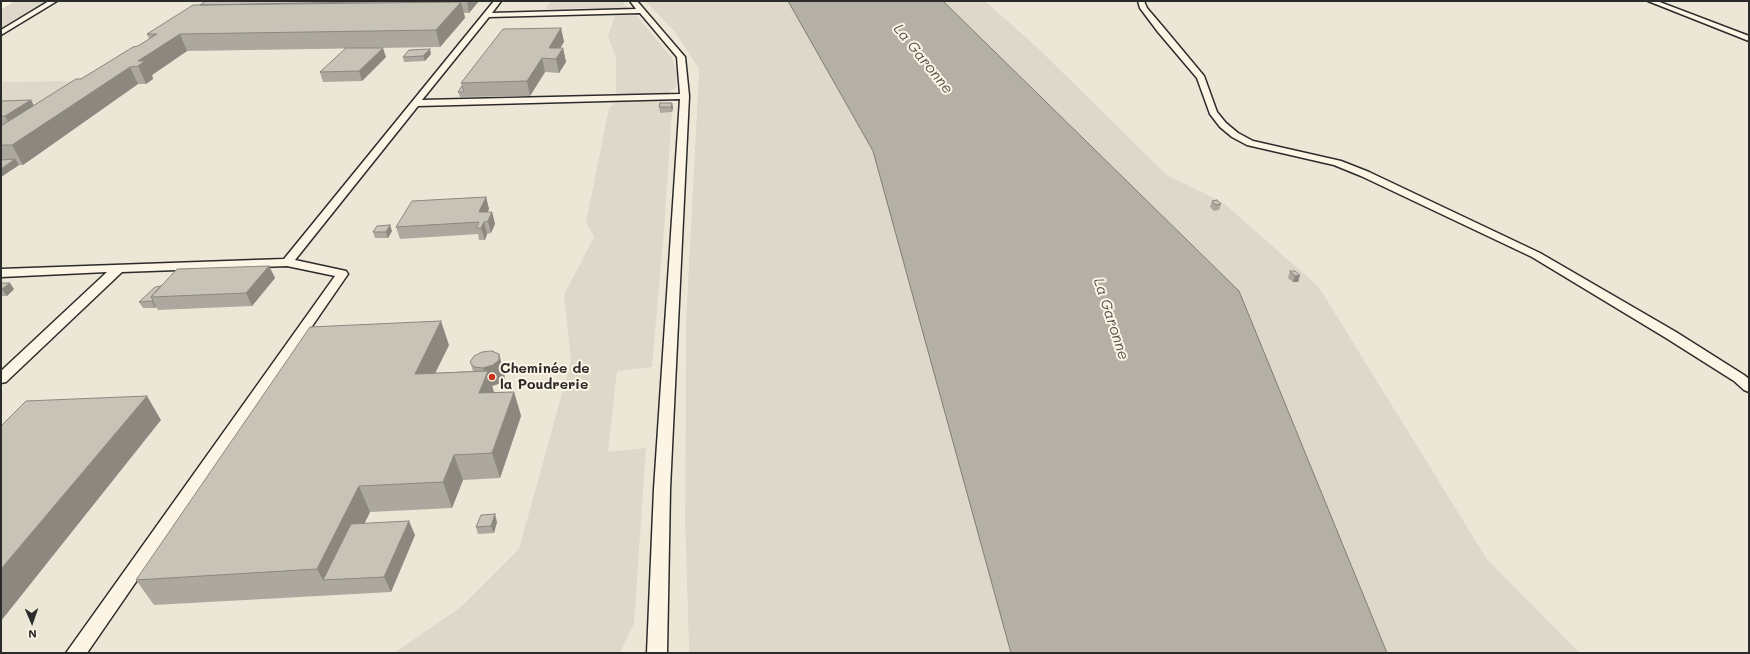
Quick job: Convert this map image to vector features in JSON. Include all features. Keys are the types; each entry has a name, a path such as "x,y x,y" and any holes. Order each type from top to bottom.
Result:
{"lane":[{"path":"1,33 54,1"},
{"path":"287,262 498,1"},
{"path":"633,1 681,57 685,96 662,489 657,653"},
{"path":"1141,1 1144,8 1161,30 1201,78 1213,112 1223,125 1235,135 1271,149 1337,163 1365,174 1536,255 1671,335 1739,378 1749,387"},
{"path":"1651,1 1749,39"},
{"path":"486,15 642,12"},
{"path":"416,103 685,96"},
{"path":"1,273 287,262 342,274 76,653"},
{"path":"1,379 118,269"}],"shaded area":[{"path":"15,1 46,1 1,28 1,9"},
{"path":"46,1 645,1 675,32 699,69 686,319 685,522 689,653 1,653 1,28"},
{"path":"551,1 622,1 628,8 611,11 603,8 545,9"},
{"path":"645,1 788,1 873,151 1011,653 689,653 685,522 686,319 699,69 675,32"},
{"path":"943,1 985,1 1036,46 1167,175 1224,203 1319,287 1487,559 1580,653 1387,653 1239,291"},
{"path":"985,1 1749,1 1749,653 1580,653 1487,559 1319,287 1224,203 1167,175 1036,46"},
{"path":"623,14 637,16 672,58 677,74 676,87 667,93 656,96 616,96 616,57 608,37 615,16"},
{"path":"84,81 51,103 1,104 1,82"},
{"path":"616,102 672,102 673,108 661,109 661,113 672,112 652,367 617,371 608,452 646,448 634,623 620,653 394,653 461,607 519,549 571,361 564,295 594,237 586,222 609,108"}],"water":[{"name":"La Garonne","path":"788,1 943,1 1239,291 1387,653 1011,653 873,151"}],"building":[{"path":"206,1 413,1 200,5"},
{"path":"461,2 436,30 180,34 138,61 145,61 138,66 130,67 12,145 1,145 1,126 76,79 81,79 133,47 138,46 157,34 147,34 193,5"},
{"path":"561,28 549,48 563,48 556,59 542,58 527,81 461,83 503,29"},
{"path":"346,48 383,48 359,71 320,72"},
{"path":"430,49 423,56 403,57 409,50"},
{"path":"462,86 464,92 458,92"},
{"path":"31,100 5,116 1,116 1,101"},
{"path":"660,103 672,103 671,107 659,107"},
{"path":"15,159 1,169 1,160"},
{"path":"486,197 479,212 492,212 488,221 484,222 481,228 476,228 479,222 396,227 412,201"},
{"path":"1217,200 1221,204 1216,205 1212,201"},
{"path":"390,225 386,232 373,232 377,226"},
{"path":"269,266 246,293 151,297 177,269"},
{"path":"1290,271 1295,271 1300,275 1295,276"},
{"path":"1,283 10,283 1,289"},
{"path":"161,286 151,297 153,300 152,301 139,302 155,287"},
{"path":"441,321 415,374 488,371 479,393 514,392 492,453 454,455 443,482 359,486 317,569 136,580 310,327"},
{"path":"492,351 499,354 499,360 493,365 483,368 474,367 470,362 474,356 482,352"},
{"path":"147,396 1,569 1,426 26,401"},
{"path":"495,514 491,526 476,527 481,515"},
{"path":"409,521 384,577 323,580 351,524"}],"place":[{"name":"Cheminée de la Poudrerie","path":"492,377"}]}
